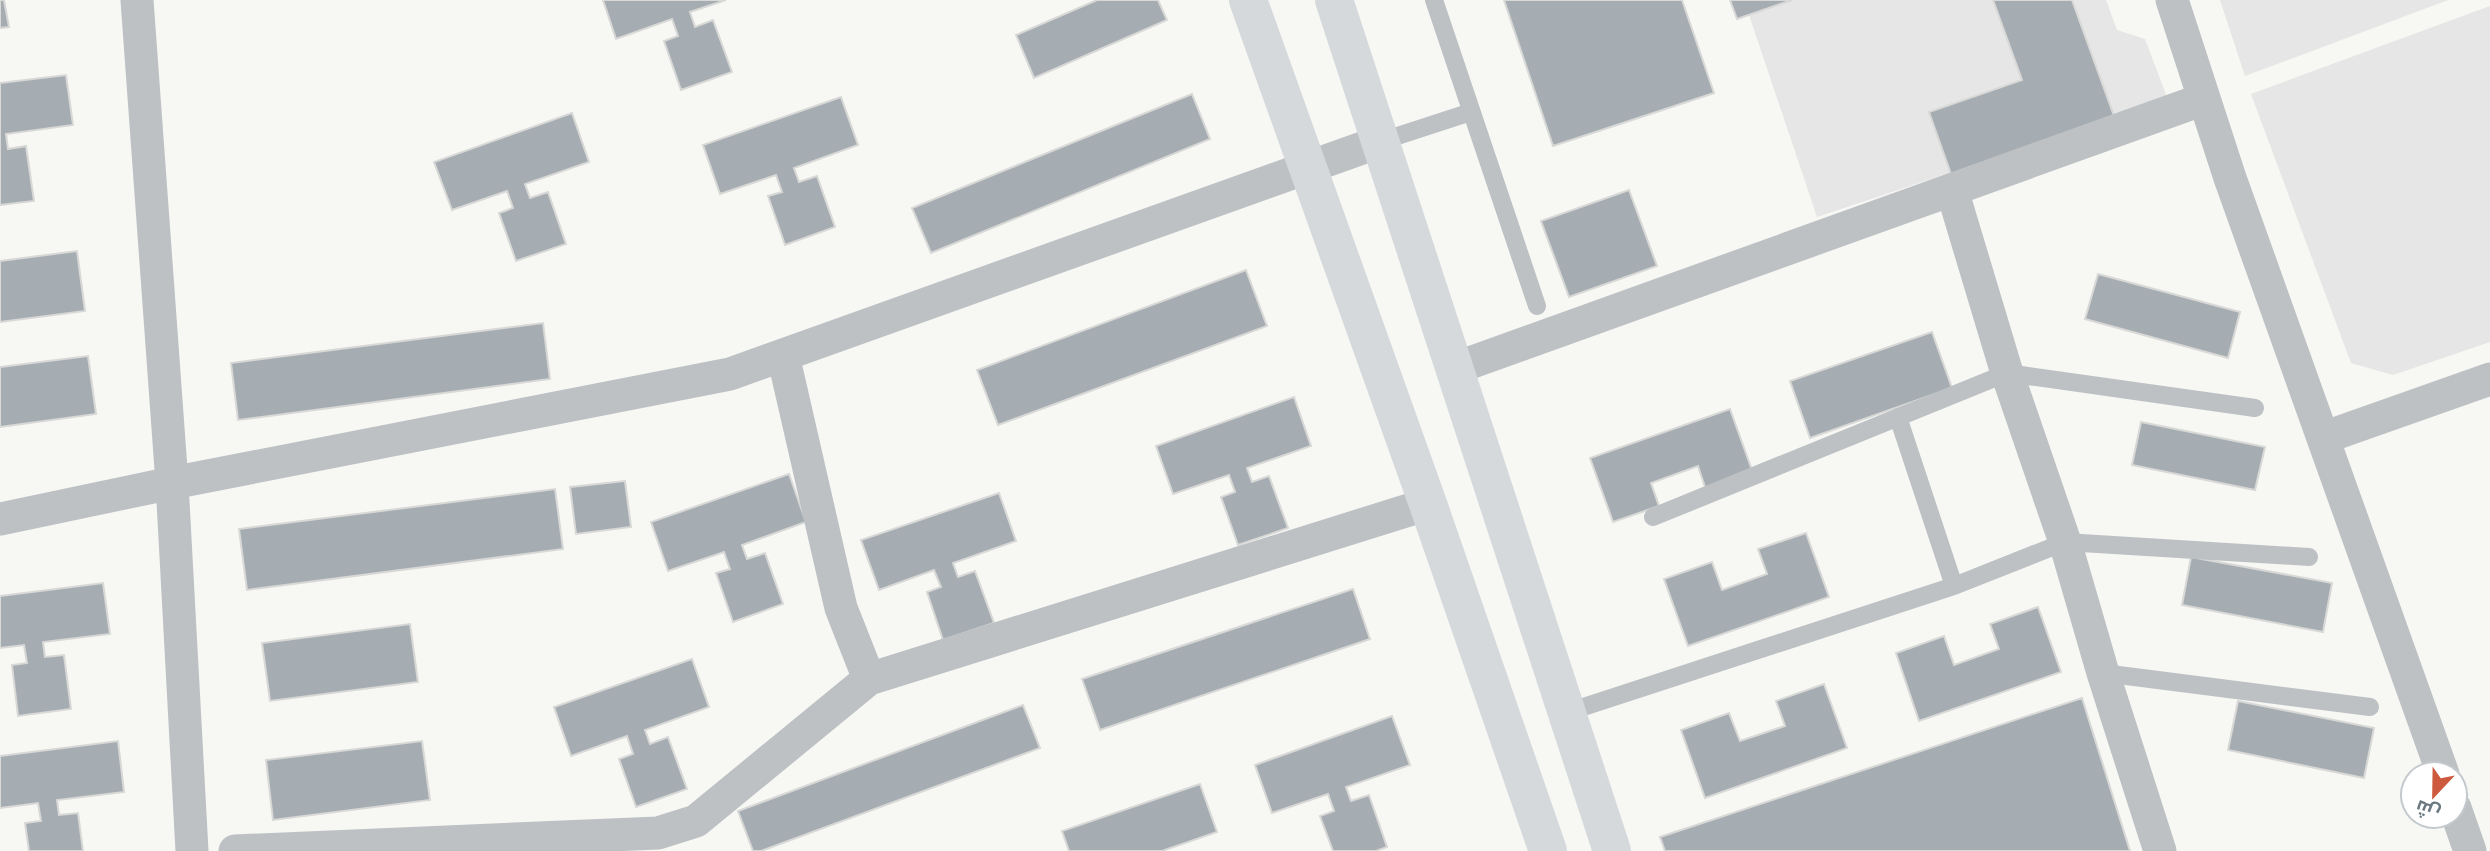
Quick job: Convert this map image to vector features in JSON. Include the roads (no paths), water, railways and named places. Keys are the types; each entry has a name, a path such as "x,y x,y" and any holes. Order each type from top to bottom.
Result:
{"main road":[{"path":"1248,0 1428,504 1548,851"},
{"path":"1334,0 1612,851"}],"street":[{"path":"137,0 172,483 192,851"},
{"path":"2172,0 2204,99 2438,760"},
{"path":"1453,369 2204,99"},
{"path":"0,519 730,374 1379,142"},
{"path":"1952,190 2007,373 2065,542 2103,673 2160,851"},
{"path":"783,355 841,608 869,679"},
{"path":"2323,438 2490,379"},
{"path":"235,851 657,833 696,821 869,679 1428,504"},
{"path":"2463,830 2470,851"}],"lane":[{"path":"1434,0 1537,306"},
{"path":"1379,142 1471,112"},
{"path":"1653,517 2007,373 2255,408"},
{"path":"1898,417 1954,586"},
{"path":"1565,713 1954,586 2065,542 2309,557"},
{"path":"2103,673 2370,708"}]}
